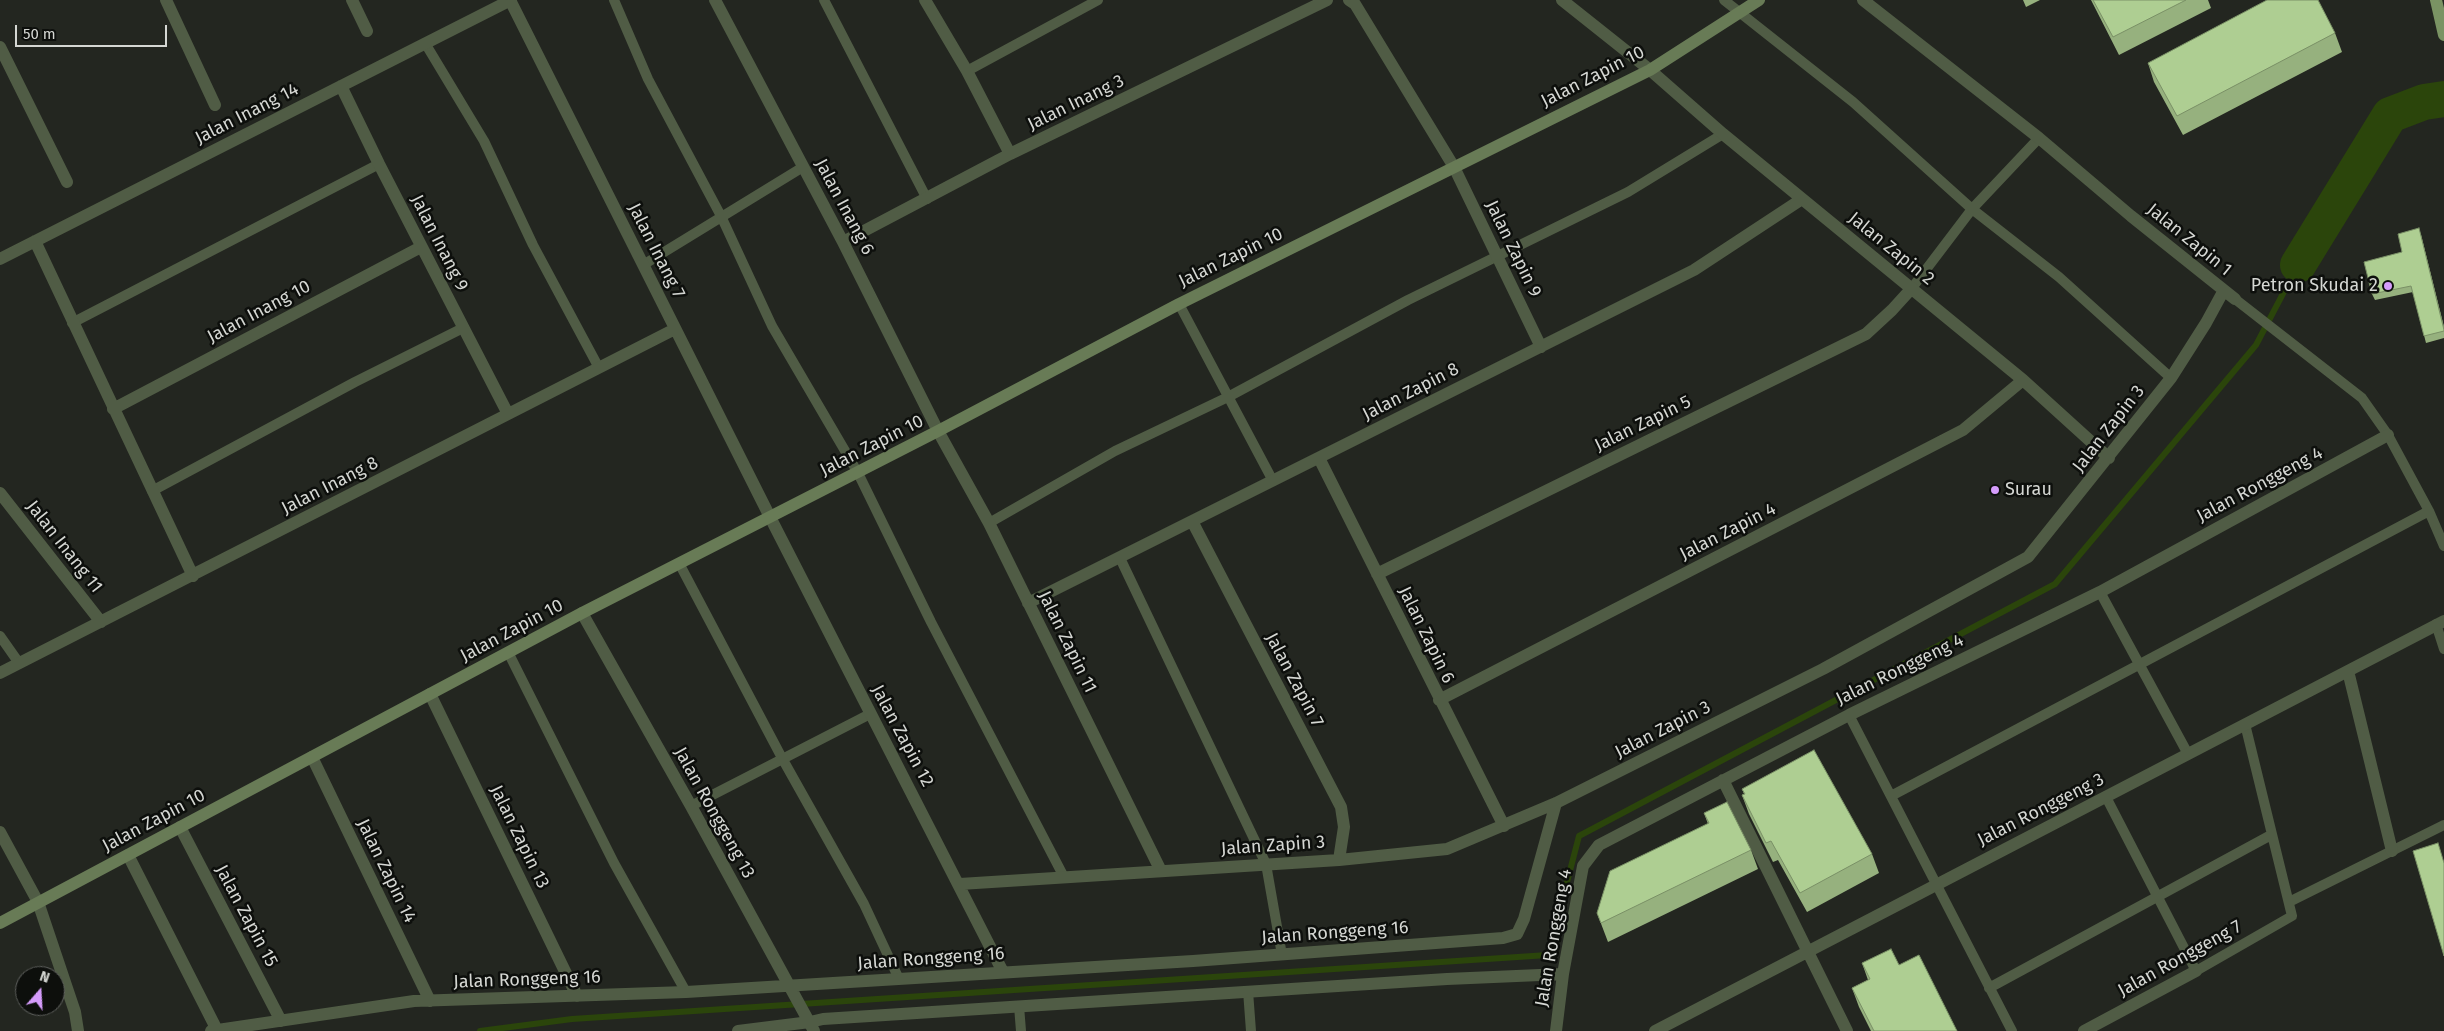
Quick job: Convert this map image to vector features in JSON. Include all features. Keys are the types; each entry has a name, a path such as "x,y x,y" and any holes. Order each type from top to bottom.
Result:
{"main road":[{"path":"2436,0 2444,35"}],"street":[{"path":"166,0 215,105"},
{"path":"352,0 367,31"},
{"name":"Jalan Inang 14","path":"0,259 510,0"},
{"name":"Jalan Inang 7","path":"510,0 770,517"},
{"name":"Jalan Inang 6","path":"715,0 843,242 938,431"},
{"path":"926,0 967,71 1010,154"},
{"name":"Jalan Inang 3","path":"843,242 1010,154 1327,0"},
{"path":"1349,0 1355,4 1454,167"},
{"name":"Jalan Zapin 2","path":"1562,0 1650,70 1723,134 2023,380 2110,458"},
{"name":"Jalan Zapin 10","path":"0,923 508,652 858,473 1179,304 1650,70 1742,13 1759,0"},
{"name":"Jalan Zapin 1","path":"1863,0 2038,138 2131,216 2235,299"},
{"path":"0,46 67,182"},
{"name":"Jalan Inang 9","path":"341,86 379,164 508,414"},
{"name":"Jalan Zapin 9","path":"1454,167 1542,347"},
{"name":"Jalan Zapin 8","path":"1028,603 1694,270 1802,199"},
{"path":"35,241 72,323 193,576"},
{"name":"Jalan Inang 10","path":"113,409 421,246"},
{"name":"Jalan Zapin 5","path":"1377,574 1866,334 1912,288"},
{"name":"Jalan Zapin 3","path":"960,884 1339,860 1447,849 1556,803 1823,669 2028,557 2110,458 2172,378 2224,290"},
{"name":"Jalan Inang 8","path":"0,673 675,329"},
{"name":"Jalan Zapin 4","path":"1439,700 1963,430 2023,380"},
{"name":"Jalan Zapin 11","path":"938,431 988,523 1161,871"},
{"name":"Jalan Ronggeng 4","path":"1556,1031 1563,974 1584,866 1599,844 1849,714 2100,592 2388,436"},
{"name":"Jalan Zapin 6","path":"1319,458 1504,826"},
{"name":"Jalan Inang 11","path":"0,493 101,622"},
{"name":"Jalan Zapin 12","path":"770,517 870,714 960,884 1003,972"},
{"name":"Jalan Zapin 7","path":"1192,521 1341,807 1344,827 1339,860"},
{"name":"Jalan Ronggeng 13","path":"582,614 691,806 812,1027"},
{"name":"Jalan Ronggeng 3","path":"1655,1031 2440,622"},
{"path":"2348,671 2392,851"},
{"name":"Jalan Zapin 13","path":"430,694 577,996"},
{"name":"Jalan Zapin 14","path":"312,757 430,1001"},
{"path":"1723,780 1806,952 1847,1031"},
{"name":"Jalan Ronggeng 16","path":"214,1031 430,1001 686,992 1282,955 1503,938 1517,934 1524,919 1556,803"},
{"name":"Jalan Zapin 15","path":"180,827 281,1021"},
{"path":"0,832 38,902 76,1012 78,1031"},
{"path":"128,855 214,1031"},
{"name":"Jalan Ronggeng 7","path":"2084,1031 2196,971"},
{"path":"738,1031 812,1027 823,1018 1446,979 1563,974"}],"lane":[{"path":"614,0 648,79 721,216 772,326 858,473 936,631 1064,877"},
{"path":"824,0 926,199"},
{"path":"967,71 1098,0"},
{"path":"1724,0 1853,102 1972,209 2059,277 2172,378"},
{"path":"425,43 484,141 533,245 599,368"},
{"path":"988,523 1115,451 1228,397 1408,300 1497,255 1628,192 1723,134"},
{"path":"1912,288 1972,209 2038,138"},
{"path":"72,323 379,164"},
{"path":"643,265 803,167"},
{"name":"Jalan Zapin 1","path":"2235,299 2362,398 2388,436 2429,511 2444,546"},
{"path":"1179,304 1273,481"},
{"path":"152,491 355,382 464,328"},
{"path":"1891,796 2429,511"},
{"path":"1120,558 1266,864 1282,955"},
{"path":"680,565 782,758 864,904 899,979"},
{"path":"2100,592 2188,754"},
{"path":"2440,622 2444,649"},
{"path":"0,636 19,663"},
{"path":"508,652 614,863 686,992"},
{"path":"691,806 870,714"},
{"path":"1849,714 2012,1031"},
{"path":"2245,724 2289,902 2444,825"},
{"path":"2106,797 2196,971"},
{"path":"1989,988 2271,835"},
{"name":"Jalan Ronggeng 7","path":"2196,971 2292,916 2289,902"},
{"path":"1248,991 1252,1031"},
{"path":"1019,1006 1021,1031"}],"building":[{"path":"2093,0 2186,0 2113,37"},
{"path":"2267,0 2318,0 2335,33 2177,116 2148,63"},
{"path":"2419,228 2444,330 2424,336 2411,286 2372,294 2364,262 2402,252 2398,234"},
{"path":"1814,750 1872,854 1800,893 1771,841 1766,843 1742,795 1745,794 1742,789"},
{"path":"1727,802 1751,850 1601,923 1597,913 1610,871 1709,823 1704,813"},
{"path":"2438,843 2444,863 2444,956 2413,851"},
{"path":"1891,949 1899,965 1919,955 1957,1031 1874,1031 1852,988 1870,979 1862,963"}],"waterway":[{"path":"2298,265 2390,115 2424,102 2444,99"},
{"path":"480,1031 572,1019 1548,955 1579,836 2055,584 2256,345 2298,265"}],"place":[{"name":"Petron Skudai 2","path":"2388,286"},
{"name":"Surau","path":"1995,490"}]}
